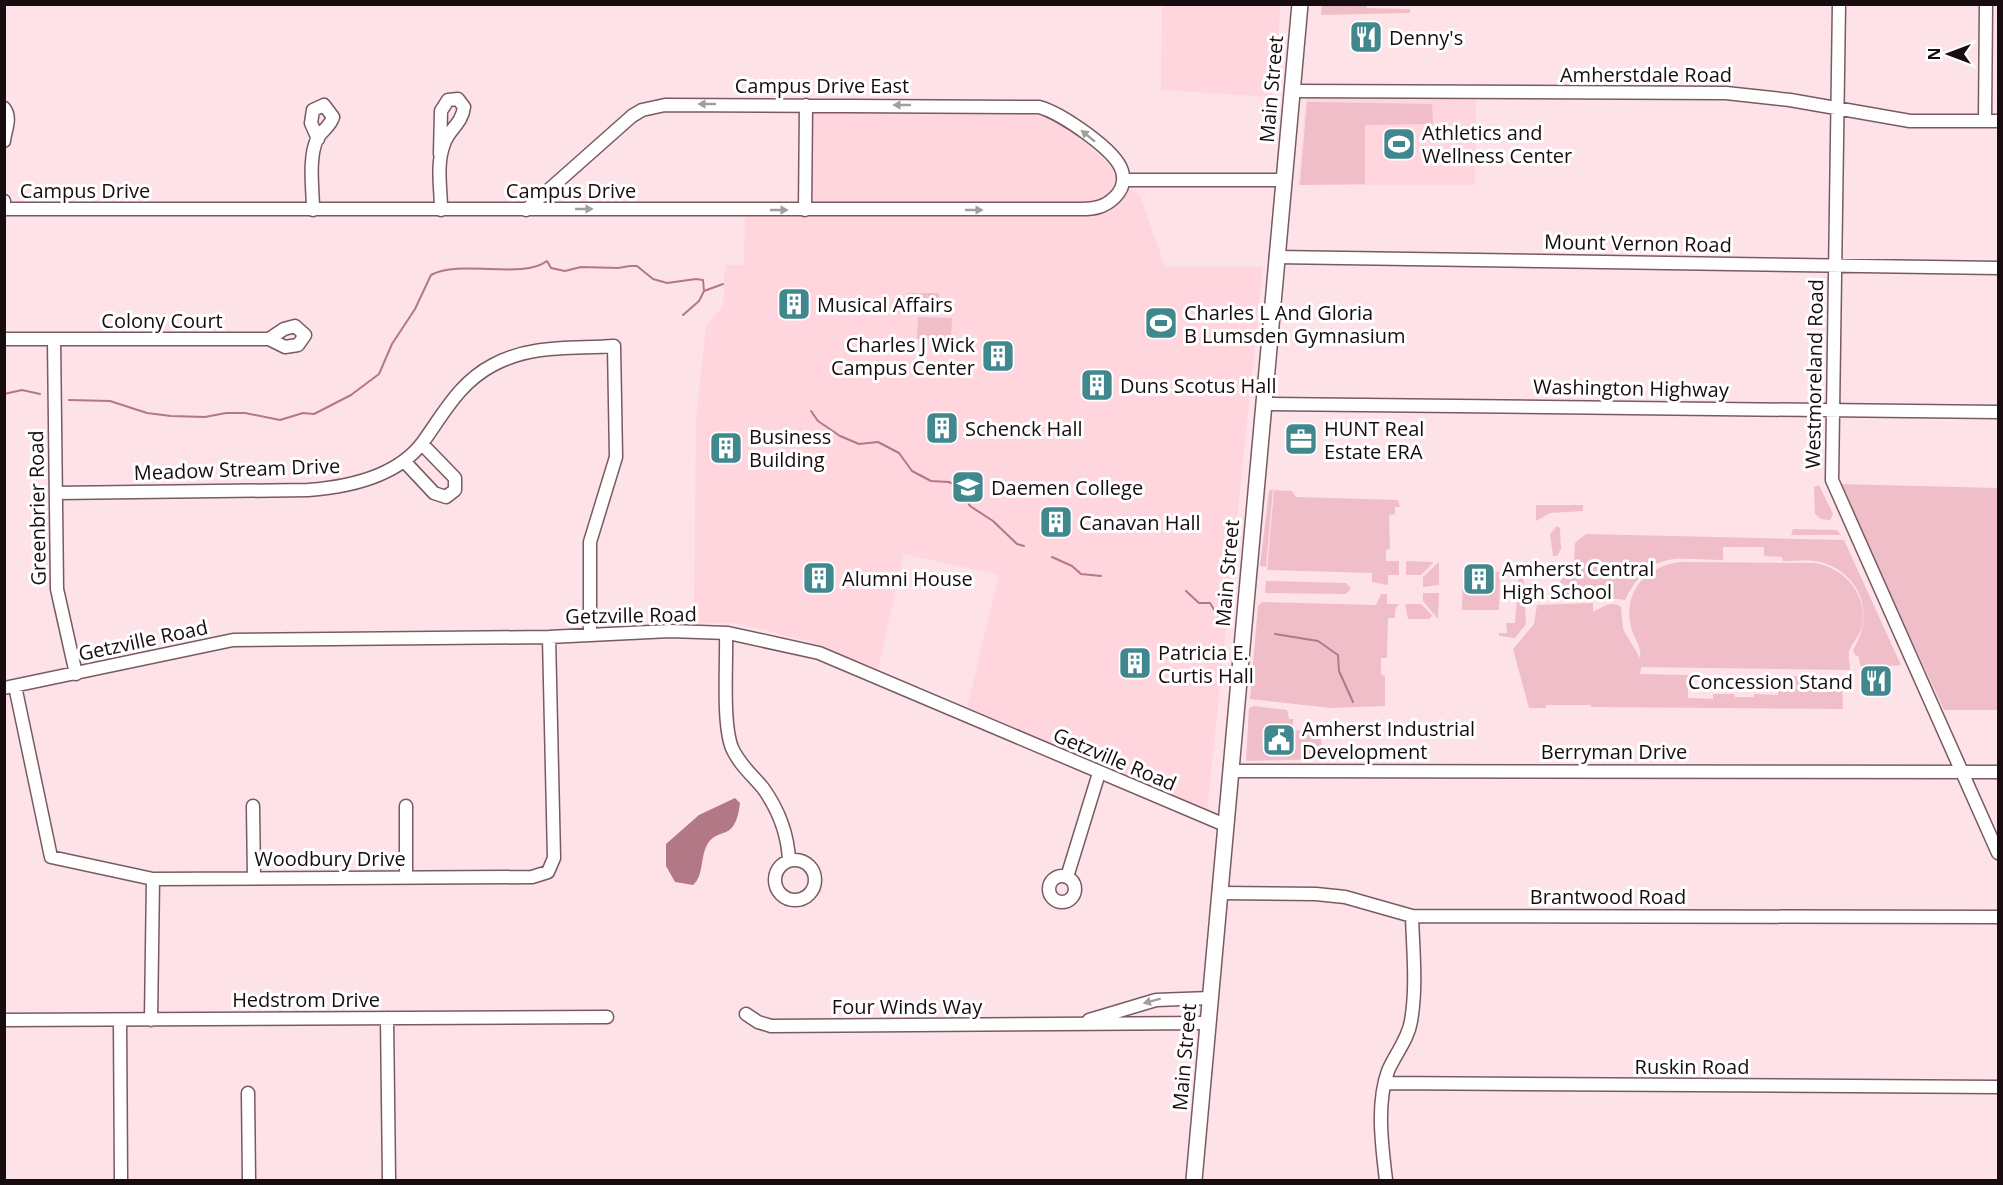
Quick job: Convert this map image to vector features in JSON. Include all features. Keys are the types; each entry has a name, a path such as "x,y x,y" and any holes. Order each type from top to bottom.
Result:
{"main road":[{"name":"Main Street","path":"1194,1180 1300,4"}],"street":[{"name":"Westmoreland Road","path":"1839,4 1832,480 1998,853"},
{"path":"1985,121 1986,4"},
{"name":"Amherstdale Road","path":"1292,91 1726,93 1760,95 1910,121 1998,121"},
{"name":"Campus Drive East","path":"526,210 614,130 642,110 674,104 1040,107 1058,114 1103,148 1121,168 1124,180"},
{"path":"805,210 806,105"},
{"path":"4,108 8,112 8,123 4,141"},
{"path":"313,210 313,156 318,139"},
{"path":"440,154 441,210"},
{"path":"1124,180 1283,180"},
{"name":"Campus Drive","path":"4,209 1091,209 1108,203 1118,194 1124,180"},
{"path":"4,201 4,209"},
{"name":"Mount Vernon Road","path":"1276,257 1998,268"},
{"name":"Colony Court","path":"4,339 269,339"},
{"name":"Greenbrier Road","path":"54,339 57,589 76,674"},
{"name":"Meadow Stream Drive","path":"56,493 329,488 363,481 404,461 422,444 455,396 471,380 494,364 521,353 540,349 614,346 616,457 590,542 590,635"},
{"name":"Washington Highway","path":"1263,404 1998,412"},
{"path":"404,461 434,493 446,497 454,490 455,478 422,444"},
{"path":"726,633 728,722 731,745 738,758 772,802 789,845 789,861"},
{"name":"Getzville Road","path":"10,687 233,640 726,633 819,653 1226,825"},
{"name":"Woodbury Drive","path":"10,687 51,857 153,879 543,876 551,867 554,858 549,637"},
{"name":"Berryman Drive","path":"1230,771 1998,772"},
{"path":"1066,877 1099,773"},
{"path":"254,806 254,878"},
{"path":"406,806 406,877"},
{"path":"151,1020 153,879"},
{"name":"Brantwood Road","path":"1220,893 1316,894 1345,897 1412,916 1998,917"},
{"path":"1386,1180 1382,1118 1385,1083 1411,1024 1414,1000 1412,916"},
{"name":"Four Winds Way","path":"1070,1024 1156,1000 1210,998"},
{"name":"Four Winds Way","path":"746,1014 758,1022 771,1026 1208,1023"},
{"name":"Hedstrom Drive","path":"4,1020 607,1017"},
{"path":"387,1018 388,1180"},
{"path":"120,1020 122,1180"},
{"name":"Ruskin Road","path":"1385,1083 1998,1087"},
{"path":"249,1093 249,1180"}],"shaded area":[{"path":"1365,4 1367,8 1410,9 1410,13 1321,15 1322,5"},
{"path":"1162,5 1281,5 1272,97 1161,90"},
{"path":"1306,98 1476,100 1475,185 1298,185"},
{"path":"1307,102 1432,104 1433,124 1365,125 1365,184 1300,185"},
{"name":"Daemen College","path":"811,112 1039,113 1055,117 1111,166 1114,175 1140,196 1165,267 1263,267 1207,812 967,708 999,575 904,554 878,669 813,643 738,623 694,623 696,420 706,326 723,306 725,265 744,265 745,216 811,215"},
{"path":"907,293 939,293 939,313 906,312"},
{"path":"918,317 952,318 951,340 917,339"},
{"path":"1839,484 1998,488 1998,710 1944,710"},
{"path":"1819,485 1833,514 1830,520 1821,519 1815,514 1814,487"},
{"path":"1273,489 1266,567 1260,566 1269,491"},
{"path":"1274,490 1292,491 1296,497 1398,500 1400,507 1395,507 1395,514 1389,515 1390,549 1386,550 1386,561 1399,561 1399,575 1388,575 1388,585 1372,582 1372,573 1267,570"},
{"path":"1536,505 1583,505 1583,511 1550,513 1536,521"},
{"path":"1557,526 1560,528 1561,549 1557,556 1553,556 1550,534"},
{"path":"1793,529 1837,530 1841,535 1791,535"},
{"path":"1586,534 1844,540 1901,665 1863,668 1860,665 1859,657 1853,650 1863,624 1863,611 1861,599 1848,577 1824,563 1783,561 1782,557 1764,556 1764,547 1723,547 1723,560 1678,559 1655,564 1635,583 1625,600 1593,596 1561,599 1559,583 1574,561 1575,543"},
{"path":"1406,561 1433,563 1421,575 1406,575"},
{"path":"1439,562 1439,585 1423,587 1423,577"},
{"path":"1679,562 1815,563 1836,571 1845,577 1858,594 1863,615 1860,633 1849,651 1850,670 1641,667 1640,674 1688,675 1688,698 1713,699 1713,694 1734,694 1735,697 1754,697 1754,694 1778,695 1778,689 1786,688 1786,676 1842,677 1843,709 1591,707 1591,705 1546,705 1546,708 1529,708 1513,649 1534,624 1537,605 1593,603 1593,612 1607,605 1614,604 1621,607 1623,629 1640,658 1640,650 1631,627 1629,614 1634,592 1639,583 1656,569"},
{"path":"1463,571 1500,572 1499,610 1462,610"},
{"path":"1519,572 1523,572 1526,624 1515,638 1499,636 1499,633 1507,633 1506,623 1515,623"},
{"path":"1266,581 1346,583 1351,588 1346,594 1265,593"},
{"path":"1423,593 1439,593 1438,619 1423,601"},
{"path":"1381,594 1387,594 1387,604 1399,604 1395,610 1395,618 1388,618 1387,658 1381,658 1381,674 1385,677 1385,706 1331,708 1250,699 1258,606 1262,602 1376,605"},
{"path":"1405,604 1421,604 1433,616 1430,619 1408,619"},
{"path":"1254,706 1287,710 1289,719 1293,719 1293,730 1316,732 1320,735 1324,759 1246,761 1249,708"},
{"path":"735,798 740,803 738,816 731,829 712,839 707,845 699,877 693,885 675,882 666,866 666,844 699,815"}],"waterway":[{"path":"69,400 110,401 147,413 171,416 205,417 226,413 245,413 280,420 303,413 314,414 351,395 379,374 392,344 415,309 431,275 444,271 523,269 547,261 551,268 565,271 581,267 637,266 653,279 667,283 703,280 704,291 723,284"},
{"path":"683,315 699,301 704,291"},
{"path":"4,394 22,390 40,394"},
{"path":"811,411 818,421 840,436 859,444 878,442 899,453 912,471 931,481 949,482 959,487 970,506 993,521 1017,544 1024,546"},
{"path":"1052,557 1072,566 1081,574 1101,576"},
{"path":"1186,591 1199,603 1210,603 1218,616"},
{"path":"1275,634 1318,641 1338,655 1339,671 1353,702"}],"place":[{"name":"Denny's","path":"1366,37"},
{"name":"Athletics and Wellness Center","path":"1399,144"},
{"name":"Musical Affairs","path":"794,304"},
{"name":"Charles L And Gloria B Lumsden Gymnasium","path":"1161,323"},
{"name":"Charles J Wick Campus Center","path":"998,356"},
{"name":"Duns Scotus Hall","path":"1097,385"},
{"name":"Schenck Hall","path":"942,428"},
{"name":"HUNT Real Estate ERA","path":"1301,439"},
{"name":"Business Building","path":"726,448"},
{"name":"Daemen College","path":"968,487"},
{"name":"Canavan Hall","path":"1056,522"},
{"name":"Alumni House","path":"819,578"},
{"name":"Amherst Central High School","path":"1479,579"},
{"name":"Patricia E. Curtis Hall","path":"1135,663"},
{"name":"Concession Stand","path":"1876,681"},
{"name":"Amherst Industrial Development","path":"1279,740"}]}
